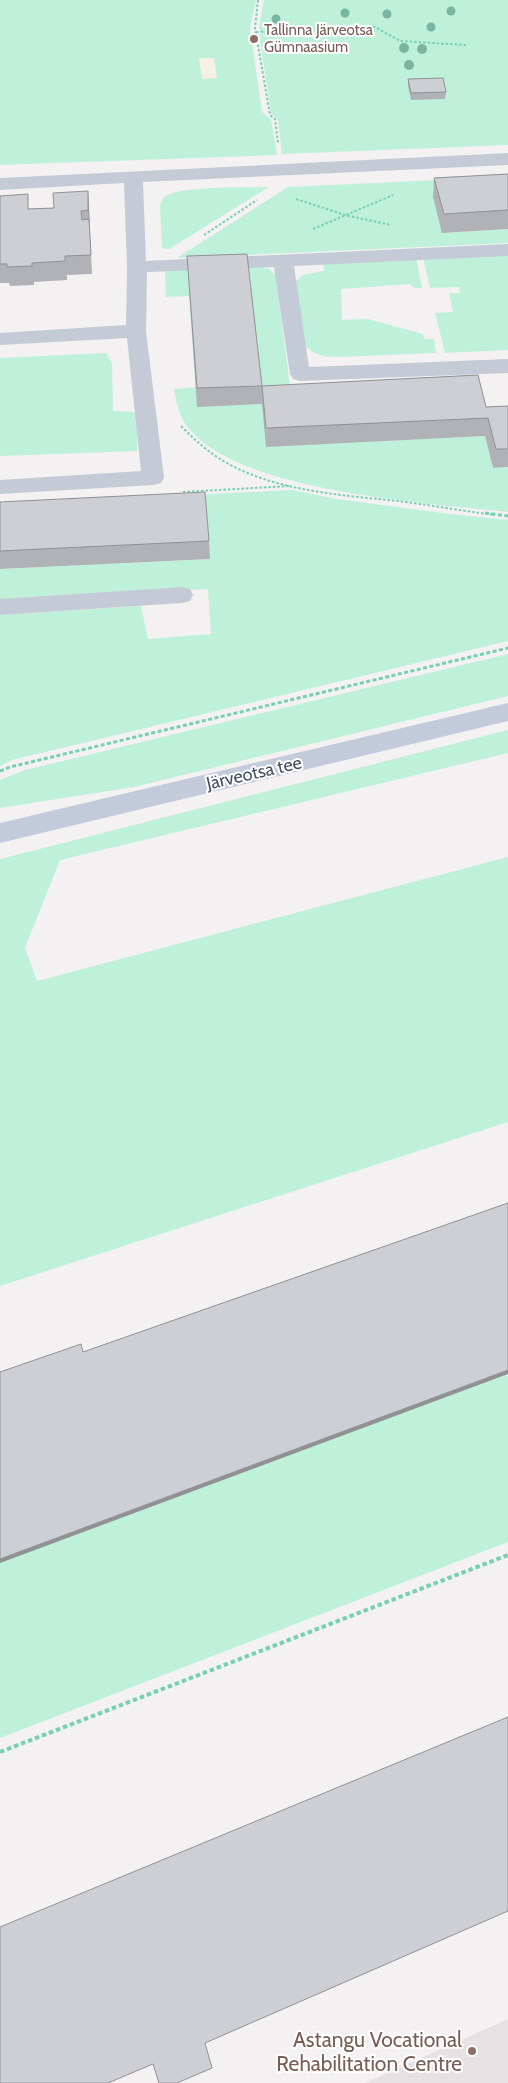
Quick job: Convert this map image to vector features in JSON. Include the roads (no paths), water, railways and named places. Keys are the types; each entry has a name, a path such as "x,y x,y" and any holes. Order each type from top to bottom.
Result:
{"main road":[{"name":"Järveotsa tee","path":"0,833 508,712"}],"street":[{"path":"0,184 280,168 508,159"},
{"path":"0,486 154,478 136,330 147,266 133,177"},
{"path":"147,266 508,250"},
{"path":"282,261 300,374 508,366"},
{"path":"0,339 136,330"},
{"path":"0,607 182,595"}],"place":[{"name":"Tallinna Järveotsa Gümnaasium","path":"254,39"},
{"name":"Astangu Vocational Rehabilitation Centre","path":"472,2051"}]}
